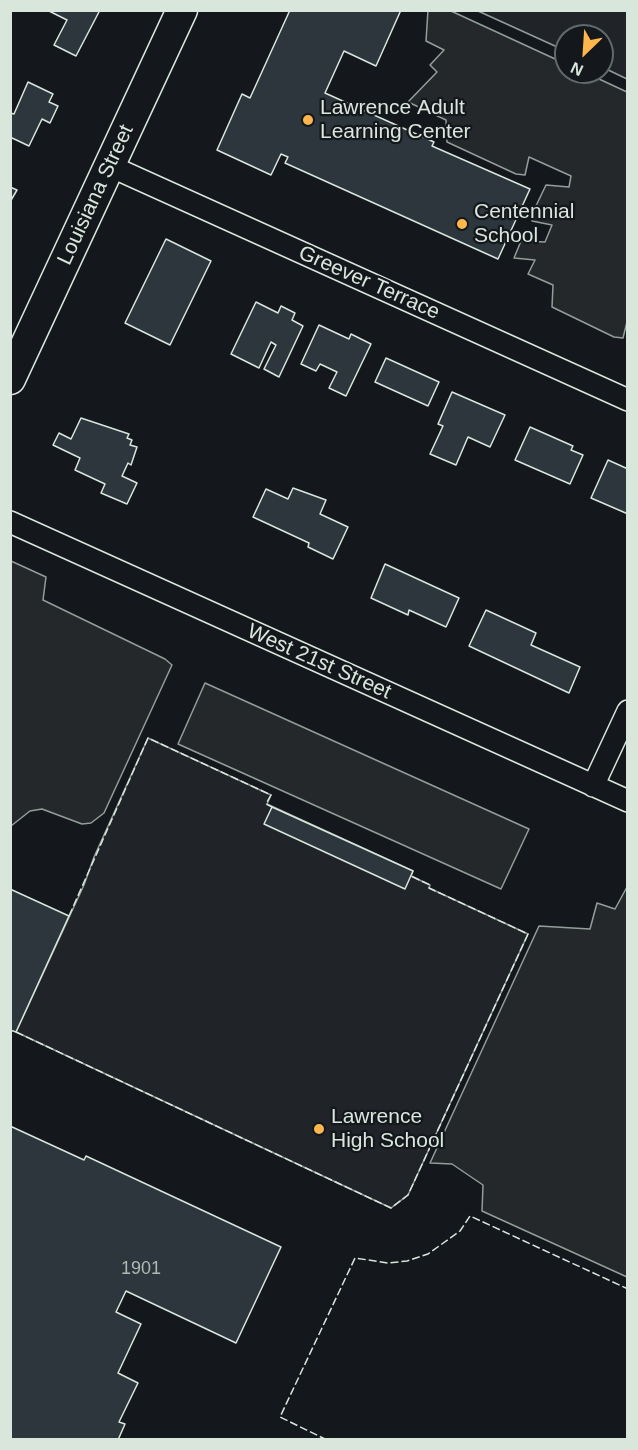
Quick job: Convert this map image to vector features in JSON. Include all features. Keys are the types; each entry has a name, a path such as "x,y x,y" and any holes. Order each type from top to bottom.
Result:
{"main road":[{"name":"Louisiana Street","path":"10,379 182,10"}],"street":[{"name":"Greever Terrace","path":"110,166 627,400"},
{"name":"West 21st Street","path":"10,522 627,801"},
{"path":"593,786 627,711"}],"shaded area":[{"path":"428,10 451,11 554,58 554,84 610,84 627,92 628,318 623,338 614,337 552,307 553,285 528,274 535,260 514,258 521,241 545,242 552,225 532,221 534,210 546,185 569,187 571,176 529,157 525,175 516,174 447,142 446,120 408,102 437,72 430,65 444,50 426,41"},
{"path":"478,11 627,11 627,79 614,73 614,24 554,24 554,46"},
{"path":"11,561 46,577 43,600 165,659 172,665 104,813 91,823 82,824 42,809 30,811 11,826"},
{"path":"205,683 529,829 501,889 178,744"},
{"path":"148,738 271,795 267,804 413,871 411,876 430,885 429,888 528,934 408,1195 391,1208 16,1032 84,885 94,857"},
{"path":"628,875 627,1277 482,1211 483,1185 452,1164 430,1163 539,926 590,929 597,903 615,909 627,887"}],"building":[{"path":"47,10 100,10 76,56 54,45 67,20"},
{"name":"Lawrence Adult Learning Center","path":"290,10 401,10 376,66 344,51 325,93 434,142 432,146 530,189 498,259 285,163 288,157 281,154 271,175 217,150 242,94 250,98"},
{"path":"28,82 53,94 49,102 58,106 50,123 42,119 29,146 10,137 10,113 14,114"},
{"path":"10,187 17,190 10,202"},
{"path":"166,239 211,261 170,345 125,323"},
{"path":"256,302 278,313 281,306 295,313 292,320 303,326 279,377 264,369 276,345 271,342 259,368 231,354"},
{"path":"319,325 349,339 351,334 371,344 346,396 329,388 337,372 320,364 316,371 301,364"},
{"path":"386,358 439,382 428,406 375,382"},
{"path":"452,392 505,415 490,447 468,437 456,465 430,454 443,426 438,424"},
{"path":"81,418 129,434 127,438 132,440 130,445 137,447 131,465 128,463 122,476 137,483 127,504 101,493 105,484 75,470 80,458 53,445 59,433 71,439"},
{"path":"530,427 573,446 571,450 583,455 570,484 515,460"},
{"path":"608,460 628,469 628,514 591,498"},
{"path":"293,488 326,500 320,514 348,527 333,559 308,547 309,543 253,517 266,489 288,499"},
{"path":"385,564 459,598 446,627 409,610 408,615 371,598"},
{"path":"486,610 536,633 531,645 580,667 569,693 469,646"},
{"path":"272,807 413,871 405,889 264,824"},
{"path":"10,889 69,916 16,1032 10,1030"},
{"path":"10,1126 84,1160 86,1156 281,1247 236,1343 126,1291 116,1312 141,1324 118,1373 138,1383 119,1422 125,1424 118,1440 10,1440"}],"fence":[{"path":"69,916 148,738 271,795 266,804 272,807"},
{"path":"16,1032 391,1208 408,1195 528,934 429,888 430,885 411,876"},
{"path":"327,1440 280,1417 355,1258 388,1263 407,1261 428,1254 460,1231 470,1216 628,1289"}],"place":[{"name":"Lawrence Adult Learning Center","path":"308,120"},
{"name":"Centennial School","path":"462,224"},
{"name":"Lawrence High School","path":"319,1129"}]}
